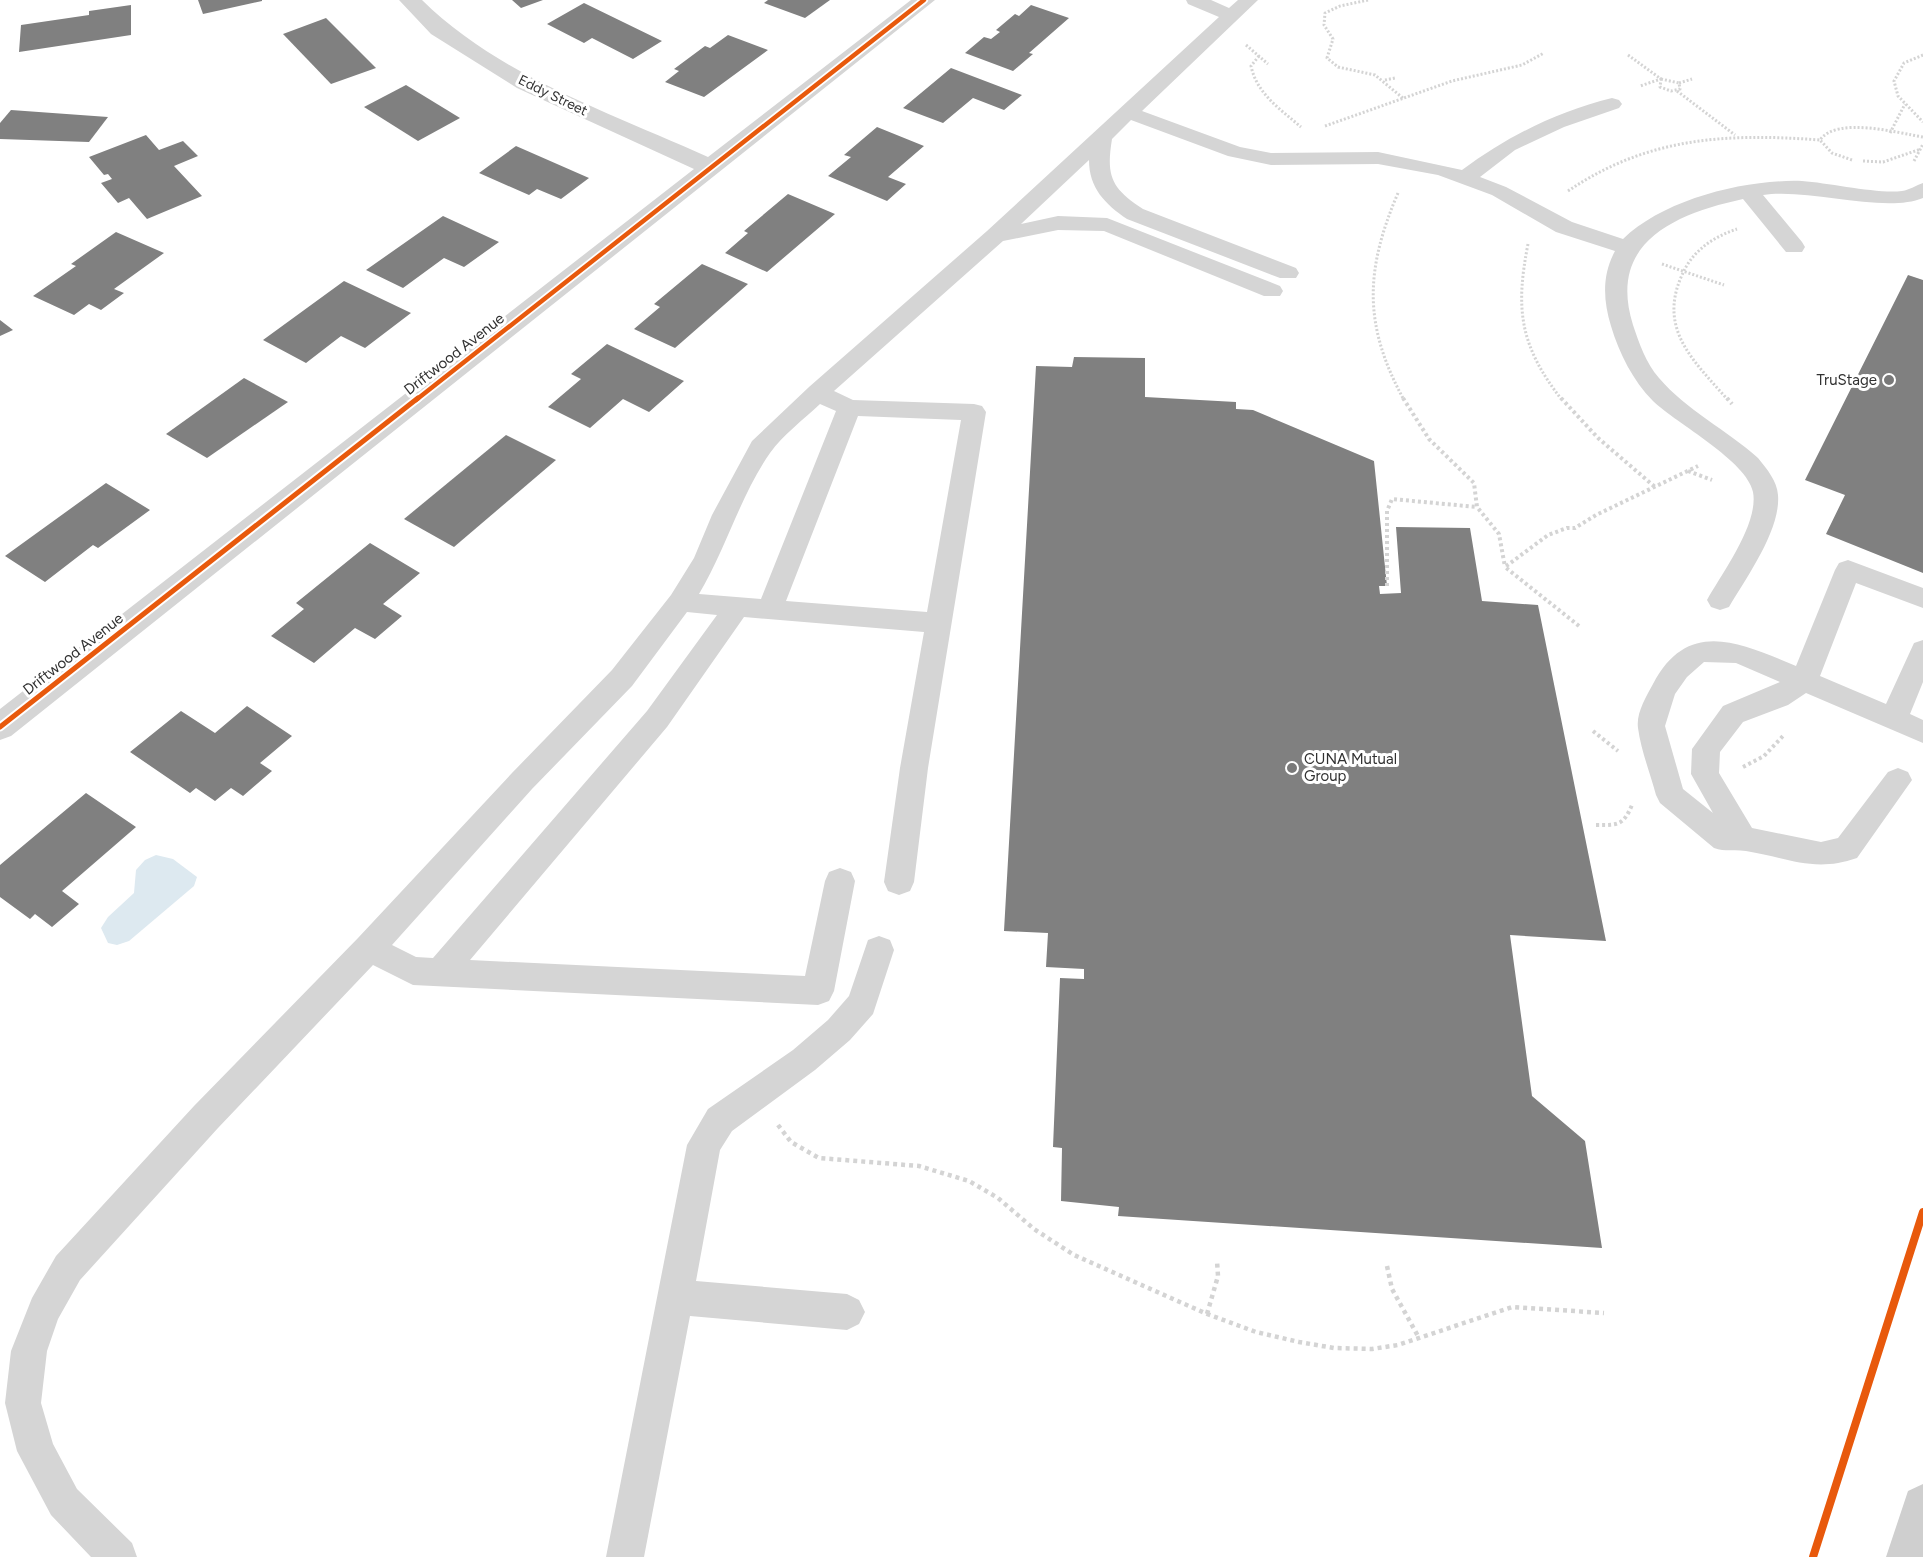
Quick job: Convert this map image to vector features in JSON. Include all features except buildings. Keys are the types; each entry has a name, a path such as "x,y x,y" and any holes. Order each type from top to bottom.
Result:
{"main road":[{"path":"1908,1557 1923,1506"}],"street":[{"name":"Eddy Street","path":"410,0 439,29 525,83 572,107 635,132 710,167"},
{"name":"Driftwood Avenue","path":"0,727 924,0"}],"lane":[{"path":"118,1557 64,1502 36,1451 23,1403 29,1351 44,1310 68,1268 106,1224 369,948 522,781 622,678 680,602 706,560 725,515 761,447 817,393 995,236 1127,112 1240,18 1195,0"},
{"path":"1466,177 1508,146 1557,123 1612,104"},
{"path":"1127,112 1235,152 1271,159 1378,158 1413,163 1466,177 1499,191 1564,227 1628,248"},
{"path":"1102,135 1098,160 1099,171 1108,195 1121,205 1135,214 1288,273"},
{"path":"1720,600 1765,513 1766,492 1754,466 1676,409 1650,384 1631,351 1618,314 1616,283 1622,260 1628,248 1660,223 1726,196 1794,187 1900,198 1914,195 1923,189"},
{"path":"1749,192 1794,247"},
{"path":"995,236 1058,223 1107,225 1272,291"},
{"path":"817,393 849,408 974,412 938,623 899,882"},
{"path":"769,611 849,408"},
{"path":"1743,838 1706,767 1706,749 1733,714 1778,697 1848,570 1923,598"},
{"path":"680,602 938,623"},
{"path":"440,973 657,719 736,608"},
{"path":"1894,719 1923,650"},
{"path":"1898,780 1846,849 1821,854 1743,838 1724,839 1670,795 1651,726 1652,715 1671,678 1692,656 1711,652 1739,653 1923,732"},
{"path":"1660,759 1706,767"},
{"path":"369,948 413,971 818,990 840,881"},
{"path":"625,1557 704,1145 720,1120 804,1060 839,1030 862,1004 879,950"},
{"path":"676,1297 847,1312"}],"path":[{"path":"1368,0 1340,6 1325,13 1324,25 1333,39 1328,58 1338,67 1368,72 1384,81 1404,99"},
{"path":"1240,18 1259,56 1268,64"},
{"path":"1336,122 1473,75 1520,67 1544,52"},
{"path":"1628,55 1661,79 1678,83 1692,78"},
{"path":"1923,55 1904,63 1896,75 1895,88 1905,104 1923,122"},
{"path":"1259,56 1251,66 1257,84 1306,132"},
{"path":"1384,81 1395,78"},
{"path":"1634,88 1661,79"},
{"path":"1661,79 1660,87 1677,91 1736,135"},
{"path":"1677,91 1680,89 1678,83"},
{"path":"1890,133 1905,104"},
{"path":"1820,140 1826,131 1843,126 1923,137"},
{"path":"1560,198 1592,175 1631,158 1687,142 1736,135 1820,140 1840,157 1867,162 1882,162 1921,149"},
{"path":"1402,185 1375,258 1373,301 1377,332 1391,373 1411,413 1449,465 1474,483 1477,507 1499,534 1505,567 1579,626"},
{"path":"1739,413 1690,355 1676,332 1672,318 1672,295 1684,270 1700,248 1715,238 1742,228"},
{"path":"1529,240 1518,282 1518,299 1530,349 1541,372 1564,404 1591,433 1655,487"},
{"path":"1668,264 1724,285"},
{"path":"1505,567 1550,534 1570,527 1575,528 1596,515 1704,462"},
{"path":"1688,471 1721,484"},
{"path":"1387,586 1387,511 1392,500 1477,507"},
{"path":"1593,731 1627,756 1660,759"},
{"path":"1706,767 1730,772 1747,766 1764,756 1787,732"},
{"path":"1596,825 1616,825 1626,819 1632,809 1631,802"},
{"path":"772,1118 791,1142 819,1158 919,1166 969,1181 998,1198 1034,1228 1074,1255 1207,1314 1256,1332 1334,1348 1372,1349 1419,1338 1512,1307 1604,1313"},
{"path":"1207,1314 1218,1276 1217,1261"},
{"path":"1387,1266 1392,1289 1419,1338"}],"shaded area":[{"path":"156,855 173,859 197,877 194,886 129,941 117,945 108,943 101,928 108,917 134,893 136,870 145,860"}],"cycle path":[{"path":"0,727 924,0"},
{"path":"1813,1557 1923,1212"}],"place":[{"name":"TruStage","path":"1889,380"},
{"name":"CUNA Mutual Group","path":"1292,768"}]}
